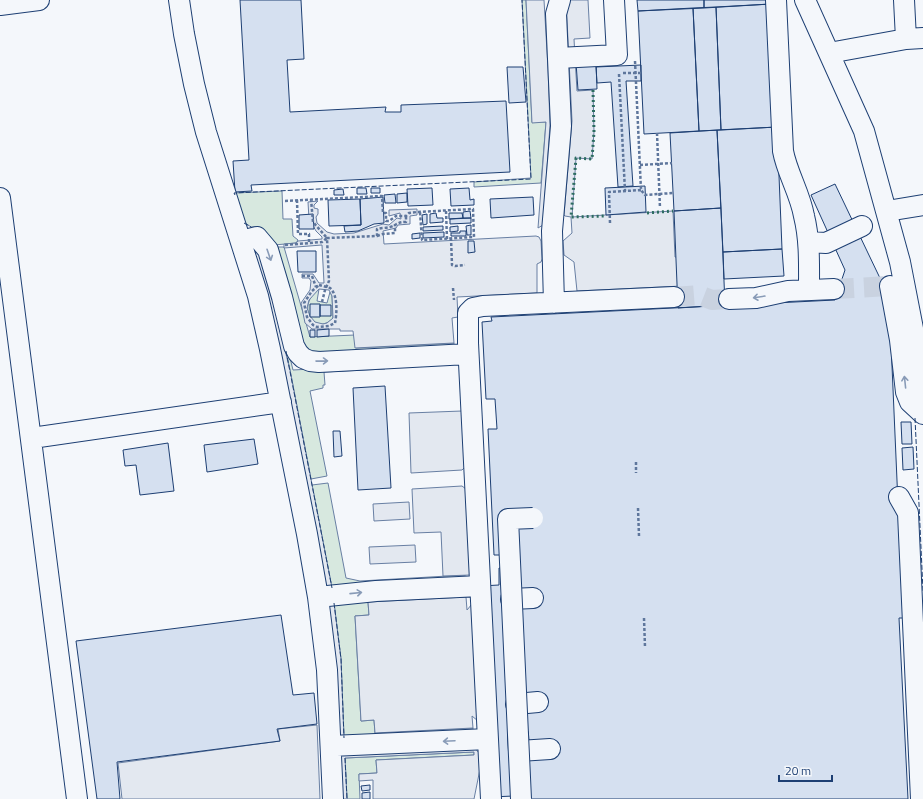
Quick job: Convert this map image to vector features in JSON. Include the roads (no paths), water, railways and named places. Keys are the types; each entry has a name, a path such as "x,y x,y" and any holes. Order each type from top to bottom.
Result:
{"street":[{"path":"0,6 39,0"},
{"path":"179,0 184,34 197,98 206,132 258,296 281,402 318,597 327,670 333,799"},
{"path":"558,58 617,55 614,0"},
{"path":"776,0 783,151 804,215 808,242 809,290"},
{"path":"805,0 864,131 919,338 923,414"},
{"path":"829,53 914,39 904,0"},
{"path":"554,303 552,231 561,126 555,4"},
{"path":"0,198 32,438 77,799"},
{"path":"886,211 923,205"},
{"path":"808,242 826,243 862,226"},
{"path":"240,241 257,237 268,250 282,297 294,346 302,358 319,362 468,354"},
{"path":"890,286 900,340 906,392 910,402 923,414"},
{"path":"729,299 756,298 788,291 834,289"},
{"path":"491,799 468,354 468,313 473,308 674,296"},
{"path":"32,438 281,402"},
{"path":"899,497 908,513 921,799"},
{"path":"521,799 515,741 516,704 509,606 508,519 532,518"},
{"path":"318,597 376,591 480,586"},
{"path":"509,606 533,598"},
{"path":"516,704 538,702"},
{"path":"331,746 488,739"},
{"path":"515,741 550,749"}],"tunnel":[{"path":"834,289 890,286"},
{"path":"674,297 699,295 712,300 729,299"}]}
